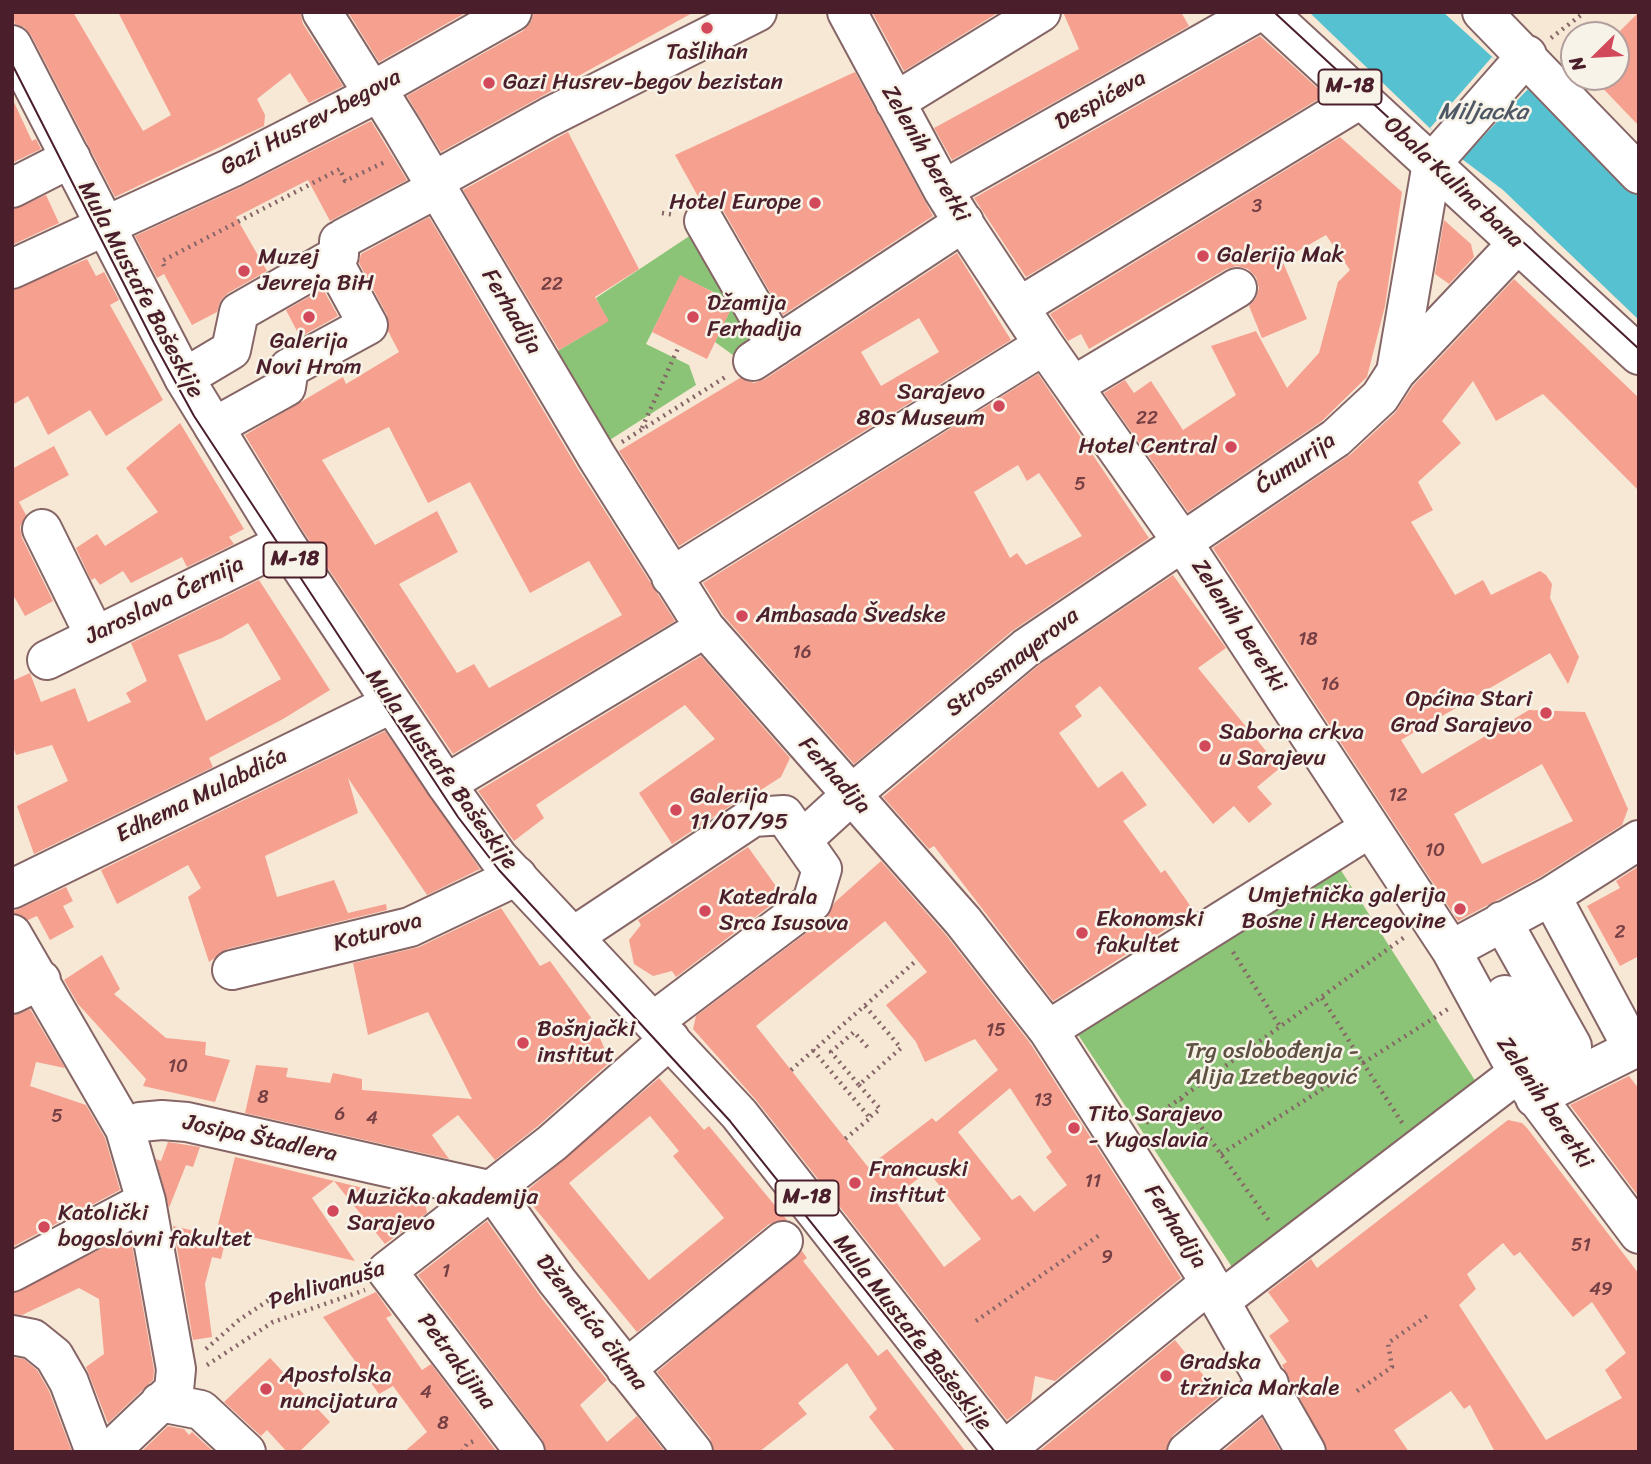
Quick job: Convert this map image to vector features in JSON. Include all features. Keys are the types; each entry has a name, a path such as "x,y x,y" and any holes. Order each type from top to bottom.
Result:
{"street":[{"name":"Ferhadija","path":"322,12 366,82 377,89 597,457 705,628 963,921 1048,1030 1215,1292 1306,1452"},
{"path":"184,378 230,350 239,313 338,246 434,185 673,53 757,12"},
{"name":"Zelenih beretki","path":"846,12 943,190 1044,345 1181,540 1370,828 1475,937 1527,1086 1639,1234"},
{"path":"895,102 1041,12"},
{"name":"Despićeva","path":"943,190 1258,12"},
{"name":"Obala Kulina bana","path":"1267,12 1362,98 1439,154 1518,243 1639,355"},
{"path":"1482,12 1519,65 1639,174"},
{"name":"Gazi Husrev-begova","path":"12,270 104,224 231,168 373,95 377,89 508,13"},
{"name":"Mula Mustafe Bašeskije","path":"15,57 71,158 184,378 285,543 446,784 498,857 739,1114 1004,1451"},
{"path":"1439,154 1519,65"},
{"path":"1019,307 1362,98"},
{"name":"Ćumurija","path":"1396,372 1439,154"},
{"path":"12,188 71,158"},
{"path":"704,221 765,354 964,222"},
{"name":"Ćumurija","path":"1181,540 1336,438 1380,397 1396,372 1518,243"},
{"path":"214,426 286,387 289,368 368,326 338,246"},
{"path":"1073,386 1237,288"},
{"path":"671,578 1044,345"},
{"path":"42,529 95,636"},
{"name":"Strossmayerova","path":"802,840 1026,648 1181,540"},
{"name":"Jaroslava Černija","path":"47,660 285,543"},
{"path":"446,784 705,628"},
{"name":"Edhema Mulabdića","path":"12,889 391,704"},
{"path":"574,936 752,817 784,815 802,840"},
{"path":"1048,1030 1370,828"},
{"name":"Pehlivanuša","path":"388,1273 552,1143 662,1030 811,902 822,869 802,840"},
{"path":"1475,937 1551,896 1639,841"},
{"name":"Koturova","path":"232,970 410,927 517,876"},
{"path":"1004,1451 1215,1292 1289,1248 1420,1148 1527,1086 1637,1051 1551,896"},
{"path":"12,934 27,987 125,1129 146,1201 170,1387 201,1410 246,1452"},
{"name":"Josipa Štadlera","path":"125,1129 151,1121 187,1122 493,1191"},
{"name":"Dženetića čikma","path":"493,1191 626,1369 693,1452"},
{"path":"12,1272 146,1201"},
{"path":"626,1369 783,1241"},
{"name":"Petrakijina","path":"388,1273 525,1452"},
{"path":"12,1335 33,1339 54,1356 69,1382 95,1452"},
{"path":"1187,1452 1269,1384"},
{"path":"109,1452 170,1387"}],"path":[{"path":"1519,65 1585,12"},
{"path":"169,275 162,261 340,169 345,181 413,148"},
{"path":"642,429 679,346"},
{"path":"597,457 765,354"},
{"path":"1216,925 1281,1028"},
{"path":"1120,1142 1412,931"},
{"path":"791,1069 917,960"},
{"path":"1322,998 1420,1148"},
{"path":"1222,1154 1457,1003"},
{"path":"859,1085 901,1048 865,1006"},
{"path":"845,1139 880,1109 831,1052 855,1032 870,1050"},
{"path":"813,1050 870,1118"},
{"path":"1181,1099 1289,1248"},
{"path":"976,1321 1101,1234"},
{"name":"Pehlivanuša","path":"233,1345 289,1314 358,1293 388,1273"},
{"name":"Pehlivanuša","path":"170,1387 269,1300 300,1289 388,1273"},
{"path":"1357,1391 1392,1367 1388,1343 1427,1316"}],"green space":[{"path":"703,227 768,339 737,358 715,342 734,302 680,276 646,344 689,365 696,385 605,443 556,352 608,321 596,298"},
{"name":"Trg oslobođenja - Alija Izetbegović","path":"1335,861 1476,1082 1232,1267 1075,1030"}],"water":[{"name":"Miljacka","path":"1309,12 1443,12 1590,146 1639,197 1639,320 1503,190 1462,159"}],"pier":[{"path":"1492,57 1528,89 1462,159 1430,128"}],"building":[{"path":"12,12 73,12 143,131 171,115 118,12 300,12 303,24 343,86 309,103 290,73 257,99 265,115 264,126 115,197 31,35 24,27 15,24"},
{"path":"348,12 467,12 379,62"},
{"name":"Gazi Husrev-begov bezistan","path":"534,12 694,12 441,152 407,96 523,31 531,22"},
{"path":"872,12 999,12 904,71"},
{"path":"1063,12 1181,12 1189,26 952,160 934,128 1079,49"},
{"path":"1639,12 1639,126 1605,91 1630,91 1630,21"},
{"path":"1260,36 1325,95 1026,277 974,198"},
{"name":"Hotel Europe","path":"855,72 933,216 783,315 723,210 714,202 700,200 675,155"},
{"path":"12,98 32,141 36,139 41,149 12,163"},
{"path":"371,121 407,180 330,221 308,180 236,217 267,271 228,293 221,300 217,312 192,325 164,274 157,278 135,236 241,187"},
{"path":"568,132 639,269 595,297 609,321 559,350 463,190"},
{"path":"1340,137 1402,192 1385,306 1367,377 1322,421 1188,512 1104,393 1125,380 1134,393 1151,381 1183,430 1236,395 1211,346 1256,331 1287,388 1319,353 1338,282 1350,270 1326,235 1282,260 1307,319 1262,338 1249,306 1256,298 1259,288 1256,277 1248,269 1237,266 1226,269 1089,349 1081,334 1068,341 1050,314"},
{"path":"46,195 59,223 12,245 12,210"},
{"path":"429,217 578,469 675,621 453,754 303,531 245,435 343,377 346,384 399,352 388,331 387,315 359,263 361,254","holes":["389,427 428,503 470,482 530,593 589,561 622,615 489,688 474,664 457,673 399,584 458,552 437,511 375,545 322,460"]},
{"path":"1444,220 1471,244 1474,257 1449,284 1435,274"},
{"path":"957,253 1011,340 679,546 619,451 740,378 754,383 765,379","holes":["919,318 939,352 881,386 861,352"]},
{"path":"87,259 96,276 104,272 119,300 110,305 163,400 106,436 90,410 48,435 28,396 12,405 12,290"},
{"name":"Džamija Ferhadija","path":"680,275 722,297 730,311 707,359 652,332"},
{"path":"1514,279 1639,398 1639,491 1543,394 1496,421 1473,381 1442,421 1461,443 1418,482 1433,510 1411,522 1455,595 1483,580 1491,595 1540,571 1552,584 1550,598 1579,657 1568,684 1550,653 1401,740 1422,774 1529,710 1585,712 1628,809 1622,825 1540,877 1458,921 1213,548 1351,454 1395,413 1413,386","holes":["1542,764 1573,821 1482,864 1454,814"]},
{"path":"323,289 338,316 300,337 286,310"},
{"path":"1038,374 1149,538 1012,631 854,764 723,615 703,583","holes":["1018,465 1027,481 1039,473 1082,536 1026,565 1017,553 1010,558 974,492"]},
{"path":"180,423 244,529 229,537 234,544 187,567 182,557 131,583 123,571 100,585 95,578 91,580 76,548 97,534 105,546 158,512 126,468"},
{"path":"54,446 69,475 19,502 26,515 20,527 22,538 53,601 25,616 12,593 12,469"},
{"path":"1173,575 1226,648 1198,668 1280,768 1257,787 1272,804 1249,823 1234,806 1213,824 1100,686 1075,706 1082,716 1059,733 1098,788 1122,771 1147,805 1123,821 1161,873 1165,870 1194,911 1053,1001 934,846 929,849 883,797 1039,665"},
{"path":"259,580 330,690 283,719 209,758 213,767 34,854 17,806 68,781 52,745 16,755 12,744 12,681 30,673 41,702 75,688 88,722 131,702 126,693 147,681 131,643","holes":["248,623 281,679 206,721 178,655 222,638"]},
{"path":"701,656 790,758 781,777 753,795 741,799 672,844 639,793 715,739 685,705 536,805 544,818 514,841 478,791"},
{"path":"385,731 480,869 427,895 348,778 358,813 265,856 277,897 334,880 348,913 386,904 387,910 227,949 209,962 188,897 201,888 188,865 117,904 101,870"},
{"name":"Katedrala Srca Isusova","path":"748,847 783,896 676,977 672,971 653,976 634,964 629,940 641,925 638,920"},
{"path":"881,861 946,935 1030,1043 1181,1278 1055,1381 1035,1376 1031,1401 1007,1420 756,1100 693,1029 696,1016 825,919 835,902","holes":["885,921 927,972 886,1005 916,1042 925,1062 975,1039 998,1070 936,1122 932,1118 868,1167 756,1026","1010,1088 1052,1152 1046,1157 1067,1185 1034,1212 1020,1195 1012,1200 958,1132","928,1171 981,1239 944,1267 893,1198"]},
{"path":"1639,866 1639,956 1620,966 1587,906 1620,888 1616,881"},
{"path":"66,887 73,901 63,906 74,927 50,940 37,916 28,920 12,912"},
{"path":"501,908 540,966 550,961 592,1019 610,1062 538,1126 495,1160 458,1115 432,1135 449,1159 245,1113 256,1065 288,1068 286,1077 330,1083 333,1073 362,1079 362,1090 472,1099 428,1012 368,1035 353,963 419,947"},
{"path":"102,955 120,989 114,994 166,1038 206,1042 205,1055 230,1060 215,1102 143,1086 146,1079 78,1004 64,980"},
{"path":"30,1009 65,1068 36,1062 30,1086 86,1105 105,1138 120,1190 12,1247 12,1016"},
{"path":"1629,1076 1639,1089 1639,1197 1570,1105"},
{"path":"659,1078 704,1130 709,1126 787,1220 769,1224 637,1332 523,1194","holes":["650,1116 679,1151 673,1156 724,1218 649,1280 569,1183"]},
{"path":"1508,1120 1522,1123 1639,1274 1639,1452 1495,1452 1470,1405 1464,1409 1451,1391 1394,1430 1409,1452 1328,1452 1282,1365 1287,1362 1269,1336 1289,1321 1268,1292 1311,1259 1317,1268","holes":["1503,1243 1514,1256 1520,1252 1573,1317 1592,1302 1626,1353 1605,1370 1622,1398 1546,1440 1459,1305 1476,1289 1467,1274"]},
{"path":"168,1142 200,1147 193,1167 186,1165 169,1208 156,1159 161,1161"},
{"path":"235,1157 425,1203 427,1213 385,1244 334,1181 312,1198 355,1261 217,1229"},
{"path":"487,1221 543,1300 607,1380 580,1405 607,1442 637,1416 665,1452 546,1452 542,1439 418,1275"},
{"path":"173,1226 226,1238 221,1259 212,1257 205,1284 212,1337 193,1340"},
{"path":"130,1234 154,1370 153,1380 108,1423 86,1367 104,1354 99,1299 79,1288 22,1315 12,1314 12,1294"},
{"path":"802,1251 807,1258 803,1261 878,1356 887,1349 966,1452 896,1452 869,1417 877,1409 847,1363 798,1403 807,1414 759,1452 714,1452 710,1438 657,1372"},
{"path":"376,1292 392,1315 386,1318 422,1370 431,1364 497,1452 404,1452 427,1432 393,1386 379,1394 323,1317"},
{"name":"Gradska tržnica Markale","path":"1175,1340 1220,1396 1173,1435 1166,1452 1038,1452"},
{"path":"12,1357 24,1359 37,1370 49,1391 72,1452 12,1452"},
{"path":"270,1358 330,1422 299,1452 287,1452 267,1430 261,1436 224,1402"},
{"path":"1262,1418 1281,1452 1222,1452"},
{"path":"168,1426 184,1429 189,1435 192,1432 214,1452 141,1452"}],"tram line":[{"path":"1274,12 1639,349"},
{"path":"12,64 194,416 458,817 499,870 730,1121 995,1452"}],"place":[{"name":"Tašlihan","path":"707,28"},
{"name":"Gazi Husrev-begov bezistan","path":"489,83"},
{"name":"Hotel Europe","path":"815,203"},
{"name":"Galerija Mak","path":"1203,256"},
{"name":"Muzej Jevreja BiH","path":"244,271"},
{"name":"Galerija Novi Hram","path":"309,317"},
{"name":"Džamija Ferhadija","path":"693,317"},
{"name":"Sarajevo 80s Museum","path":"999,406"},
{"name":"Hotel Central","path":"1231,447"},
{"name":"Ambasada Švedske","path":"742,616"},
{"name":"Općina Stari Grad Sarajevo","path":"1546,713"},
{"name":"Saborna crkva u Sarajevu","path":"1205,746"},
{"name":"Galerija 11/07/95","path":"676,810"},
{"name":"Umjetnička galerija Bosne i Hercegovine","path":"1460,909"},
{"name":"Katedrala Srca Isusova","path":"705,911"},
{"name":"Ekonomski fakultet","path":"1082,933"},
{"name":"Bošnjački institut","path":"523,1043"},
{"name":"Tito Sarajevo - Yugoslavia","path":"1074,1128"},
{"name":"Francuski institut","path":"855,1183"},
{"name":"Muzička akademija Sarajevo","path":"333,1211"},
{"name":"Katolički bogoslovni fakultet","path":"44,1227"},
{"name":"Gradska tržnica Markale","path":"1166,1376"},
{"name":"Apostolska nuncijatura","path":"266,1389"}]}
